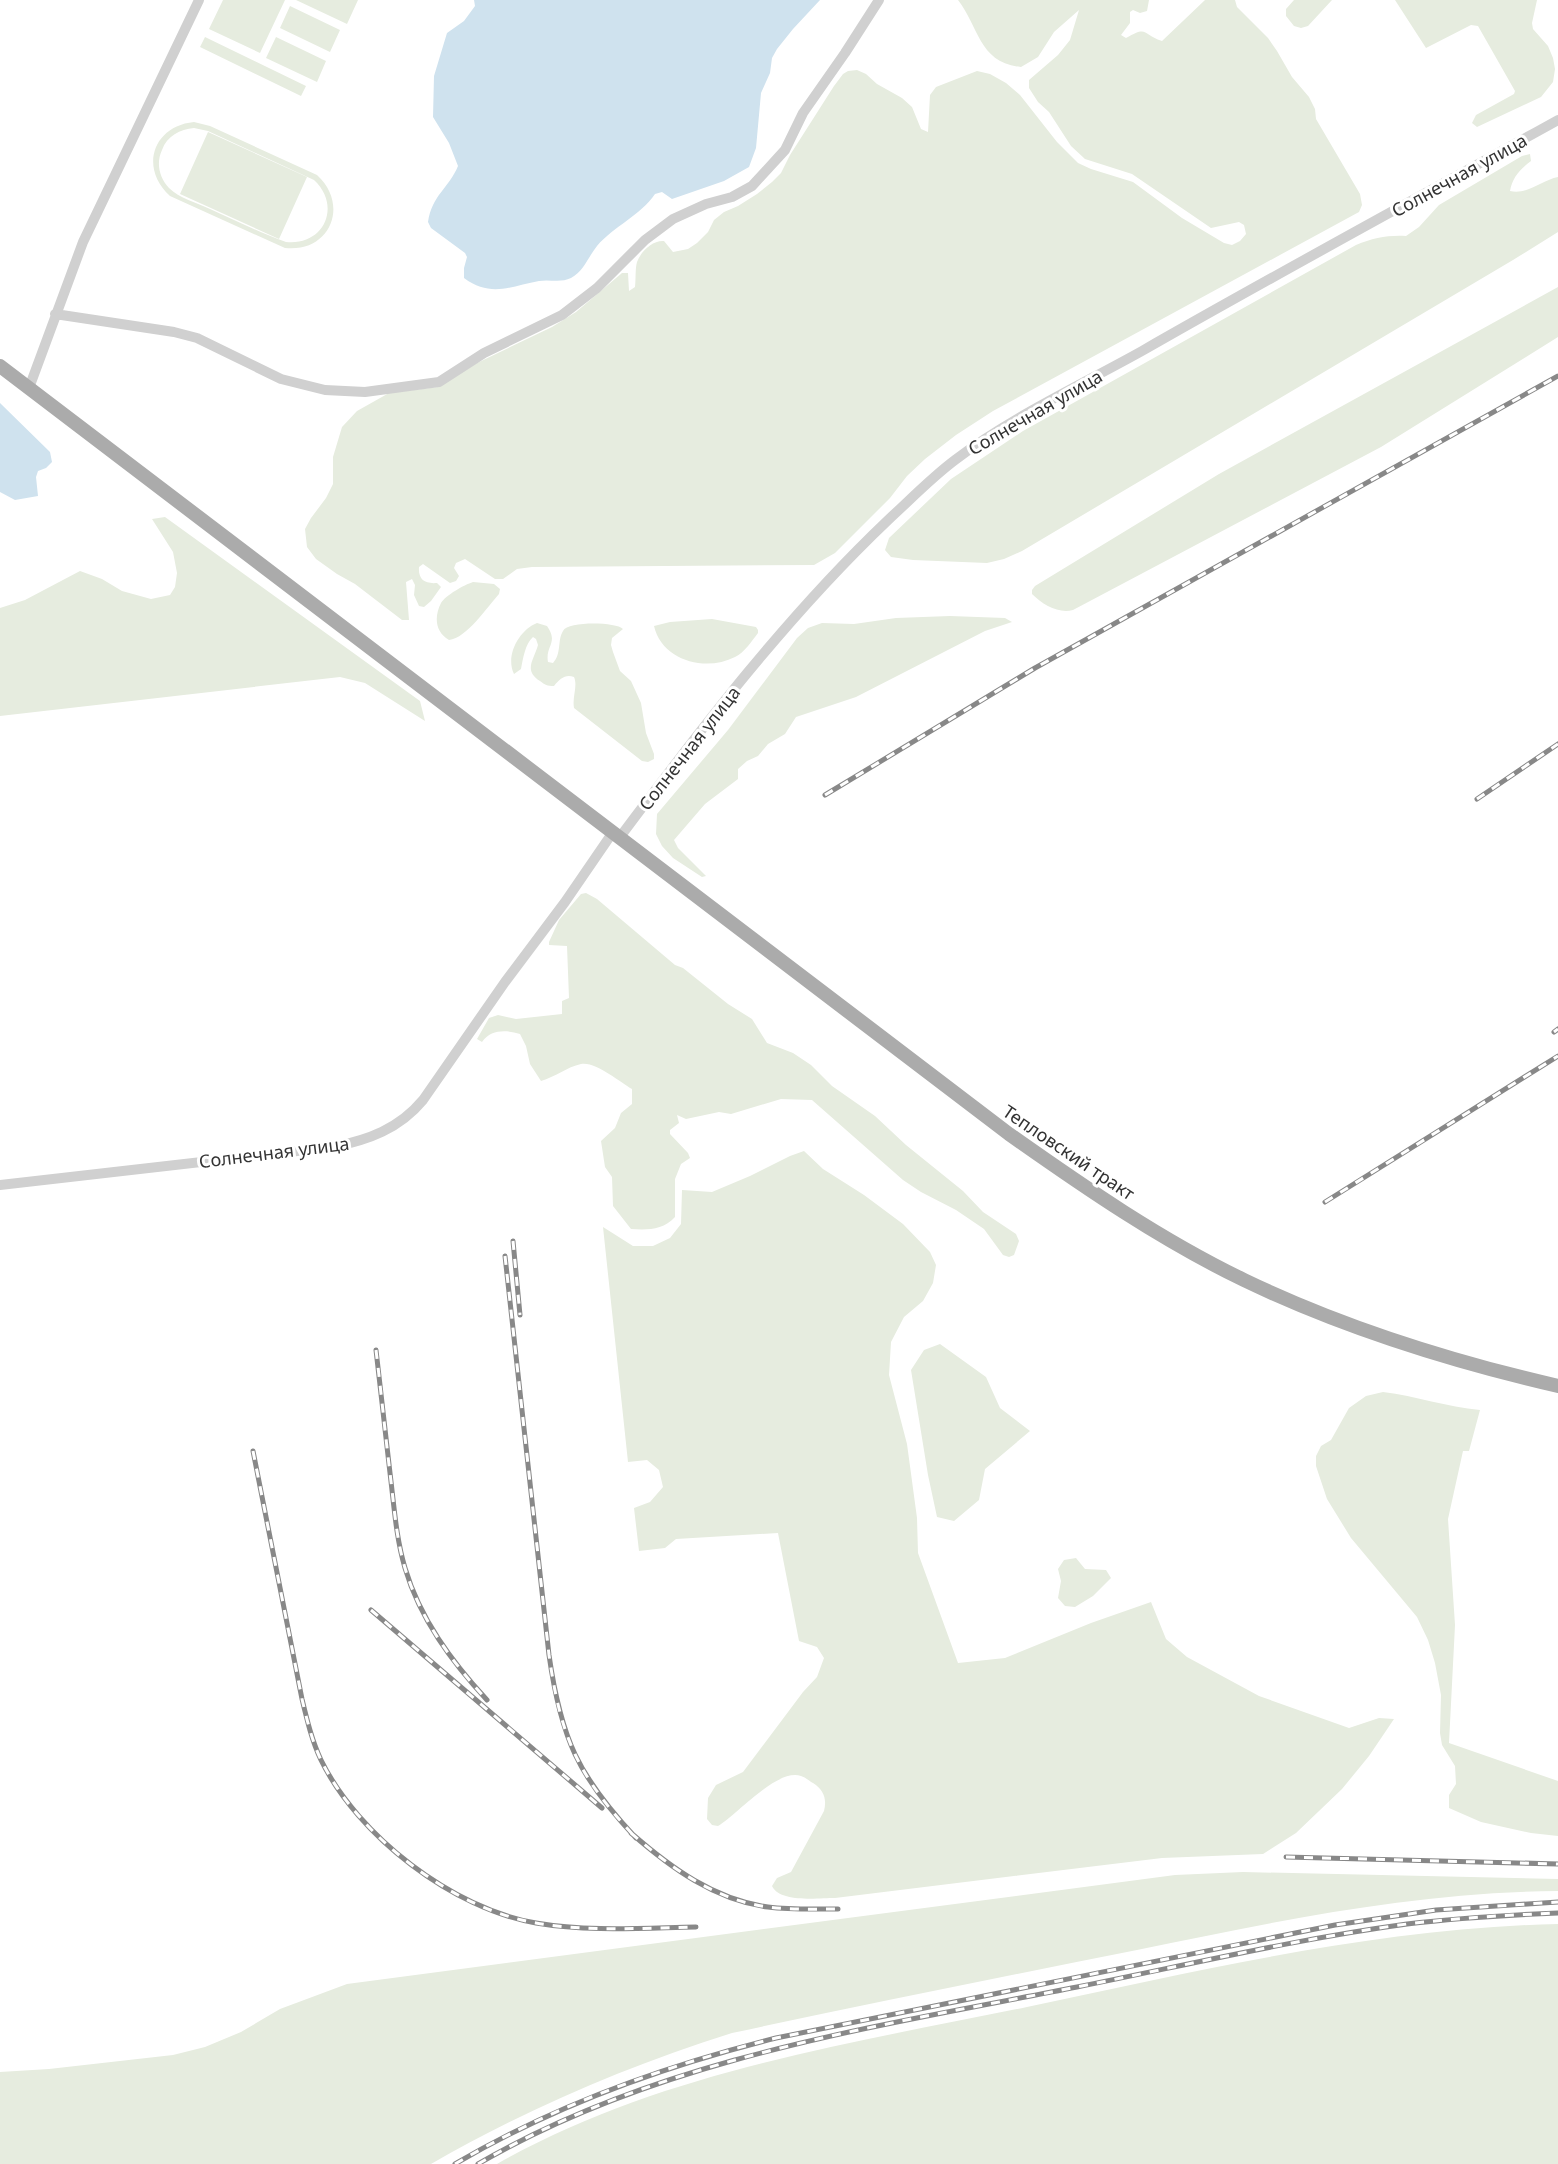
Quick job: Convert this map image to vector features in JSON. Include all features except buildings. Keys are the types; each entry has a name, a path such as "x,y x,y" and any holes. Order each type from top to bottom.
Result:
{"main road":[{"name":"Тепловский тракт","path":"0,366 1009,1134 1105,1199 1243,1280 1342,1323 1415,1348 1558,1386"}],"street":[{"path":"29,388 83,242 199,0"},
{"path":"55,314 174,332 197,338 281,379 326,390 365,392 439,382 484,353 546,325 562,315 597,288 645,240 673,219 688,211 732,197 752,186 785,150 803,113 879,0"},
{"name":"Солнечная улица","path":"0,1185 333,1147 362,1140 385,1131 408,1116 423,1100 505,982 616,834 657,787 797,613 838,568 935,476 955,459 1003,428 1278,273 1558,120"}],"shaded area":[{"path":"223,0 285,0 260,53 209,29"},
{"path":"296,0 358,0 347,24"},
{"path":"958,0 1149,0 1147,11 1140,13 1133,10 1130,12 1130,23 1121,35 1126,38 1142,31 1162,41 1205,0 1235,0 1237,7 1268,38 1292,77 1309,97 1315,109 1316,119 1360,194 1362,205 1359,212 993,411 925,459 835,553 814,565 532,567 517,569 503,579 495,579 465,559 456,563 454,568 459,576 456,581 450,583 423,564 419,567 421,578 429,583 437,583 441,587 424,607 419,606 414,595 415,585 412,579 406,582 409,620 402,620 355,584 316,559 307,547 305,529 333,484 333,457 342,427 357,411 389,393 438,387 477,363 552,327 576,312 622,273 628,273 629,291 635,287 637,262 648,247 656,242 664,241 673,252 688,249 708,232 714,220 757,194 781,173 834,86 848,71 857,70 866,74 877,84 902,98 912,107 921,129 928,132 930,95 936,87 977,71 990,74 1006,83 1020,95 1057,142 1078,163 1133,182 1182,218 1224,243 1232,245 1246,234 1244,225 1239,222 1211,228 1132,174 1085,159 1071,146 1049,112 1038,102 1029,88 1029,80 1058,55 1070,40 1079,10 1054,32 1038,57 1021,67 996,59 988,51"},
{"path":"1294,0 1332,0 1308,26 1301,28 1294,26 1286,16 1286,9"},
{"path":"1395,0 1537,0 1532,23 1533,29 1548,46 1553,58 1555,69 1553,82 1541,97 1477,127 1472,123 1476,115 1514,94 1515,91 1478,26 1471,25 1426,48"},
{"path":"290,6 340,30 330,52 280,28"},
{"path":"205,37 306,86 301,96 200,47"},
{"path":"276,37 326,61 317,82 266,58"},
{"path":"194,122 210,126 317,175 327,187 332,200 333,213 324,235 314,243 301,248 285,248 170,196 160,185 153,161 160,140 180,125","holes":["194,128 208,131 314,180 327,201 325,222 319,231 299,242 286,242 188,200 169,188 161,175 159,165 164,145 179,132"]},
{"path":"208,132 307,177 279,239 180,194"},
{"path":"1530,154 1531,161 1517,174 1510,191 1523,191 1558,177 1558,232 1513,260 1022,551 987,563 913,560 891,557 885,550 889,538 951,479 1023,431 1356,245 1368,240 1406,236 1419,227 1439,205 1522,156"},
{"path":"1558,287 1558,337 1381,447 1073,610 1062,611 1051,608 1032,594 1035,586 1219,474"},
{"path":"165,517 420,701 425,721 365,683 340,677 0,716 0,608 25,600 80,571 102,579 122,591 151,599 170,595 175,587 177,573 173,552 152,519"},
{"path":"473,582 494,584 500,589 499,594 470,628 449,640 441,633 437,624 441,603 460,588"},
{"path":"950,616 1005,618 1012,622 985,631 856,697 796,717 785,734 768,744 758,756 747,761 738,769 738,779 705,804 674,840 678,848 706,876 702,877 673,858 662,846 656,834 657,814 728,730 797,638 808,628 822,623 854,624 896,618"},
{"path":"712,619 756,627 758,633 739,655 724,661 699,663 675,655 666,648 654,626 670,622"},
{"path":"537,623 547,626 552,637 548,662 553,663 558,655 561,635 567,628 574,625 592,624 611,625 623,629 612,638 611,645 620,671 631,681 641,703 646,733 654,759 648,762 642,761 574,708 574,677 563,678 554,686 545,684 535,677 531,664 538,645 533,637 526,648 521,669 514,674 511,659 515,644 530,626"},
{"path":"586,893 597,899 675,965 683,968 728,1004 752,1019 767,1043 793,1053 811,1065 832,1086 875,1116 906,1145 963,1191 983,1212 1016,1234 1019,1241 1014,1255 1009,1257 1003,1255 984,1229 903,1180 812,1100 781,1099 731,1114 719,1112 686,1119 677,1115 679,1123 670,1130 670,1134 690,1158 681,1164 675,1179 675,1217 655,1228 631,1229 613,1206 612,1177 605,1167 601,1141 615,1128 621,1113 632,1104 632,1089 600,1069 587,1064 576,1065 541,1081 530,1064 526,1046 520,1034 500,1032 490,1035 482,1042 477,1039 489,1018 498,1015 516,1019 562,1014 562,1001 569,998 567,946 549,945 549,942 559,920 581,894"},
{"path":"804,1151 823,1169 864,1195 903,1224 930,1252 936,1265 933,1283 923,1301 904,1317 891,1342 889,1375 907,1444 917,1518 918,1553 958,1663 1005,1658 1091,1623 1151,1602 1166,1639 1187,1657 1259,1696 1349,1728 1379,1718 1394,1719 1369,1756 1342,1789 1296,1833 1263,1854 1162,1858 835,1898 810,1899 783,1895 772,1886 777,1878 791,1872 824,1811 824,1795 817,1786 802,1777 791,1775 769,1785 718,1826 712,1825 707,1819 708,1798 716,1785 743,1772 803,1692 817,1677 824,1658 817,1647 799,1641 778,1533 676,1539 665,1548 639,1551 634,1508 650,1502 663,1487 659,1470 647,1460 628,1462 603,1227 633,1246 653,1246 670,1238 681,1224 682,1190 712,1192"},
{"path":"940,1344 986,1377 1000,1408 1030,1431 985,1469 979,1500 954,1521 937,1517 911,1370 924,1350"},
{"path":"1383,1392 1480,1410 1469,1451 1463,1451 1448,1519 1455,1625 1449,1743 1558,1781 1558,1836 1531,1833 1481,1822 1449,1808 1449,1795 1456,1784 1455,1766 1442,1745 1441,1695 1428,1640 1417,1617 1351,1538 1327,1499 1316,1466 1316,1456 1321,1446 1331,1440 1349,1408 1366,1396"},
{"path":"1076,1558 1085,1569 1106,1570 1111,1578 1093,1596 1075,1607 1065,1606 1058,1598 1061,1581 1058,1569 1064,1560"},
{"path":"1243,1872 1558,1879 1558,1891 1451,1897 1346,1910 732,2033 578,2090 504,2125 431,2164 0,2164 0,2072 49,2069 173,2055 205,2047 241,2032 280,2009 347,1984 1175,1875"},
{"path":"1558,1924 1558,2164 497,2164 559,2132 623,2106 688,2084 823,2049 1291,1953 1424,1933"}],"water":[{"path":"474,0 820,0 793,29 772,58 770,73 761,93 756,148 749,167 724,181 672,199 662,192 655,194 642,209 604,239 583,268 571,278 492,289 483,288 464,278 467,257 465,253 431,228 428,222 433,205 458,166 449,143 433,117 434,76 447,33 464,21 475,6"},
{"path":"0,403 50,452 52,462 46,468 38,471 36,477 38,496 15,500 0,492"}],"railway":[{"path":"825,795 1035,668 1558,376"},
{"path":"1477,799 1558,744"},
{"path":"1554,1032 1558,1029"},
{"path":"1325,1202 1558,1056"},
{"path":"513,1241 520,1315"},
{"path":"505,1256 554,1684 575,1755 600,1795 636,1838"},
{"path":"376,1350 399,1545 411,1587 438,1639 487,1700"},
{"path":"253,1451 310,1730 321,1760 337,1788 359,1816 411,1865 441,1885 504,1915 536,1923 575,1928 696,1927"},
{"path":"371,1610 602,1808"},
{"path":"631,1833 678,1870 712,1890 730,1897 768,1907 838,1909"},
{"path":"1286,1857 1558,1864"},
{"path":"455,2164 532,2123 611,2089 693,2061 776,2038 1335,1925 1436,1910 1558,1902"},
{"path":"478,2164 548,2128 620,2097 694,2072 846,2033 1365,1930 1445,1920 1558,1913"}]}
